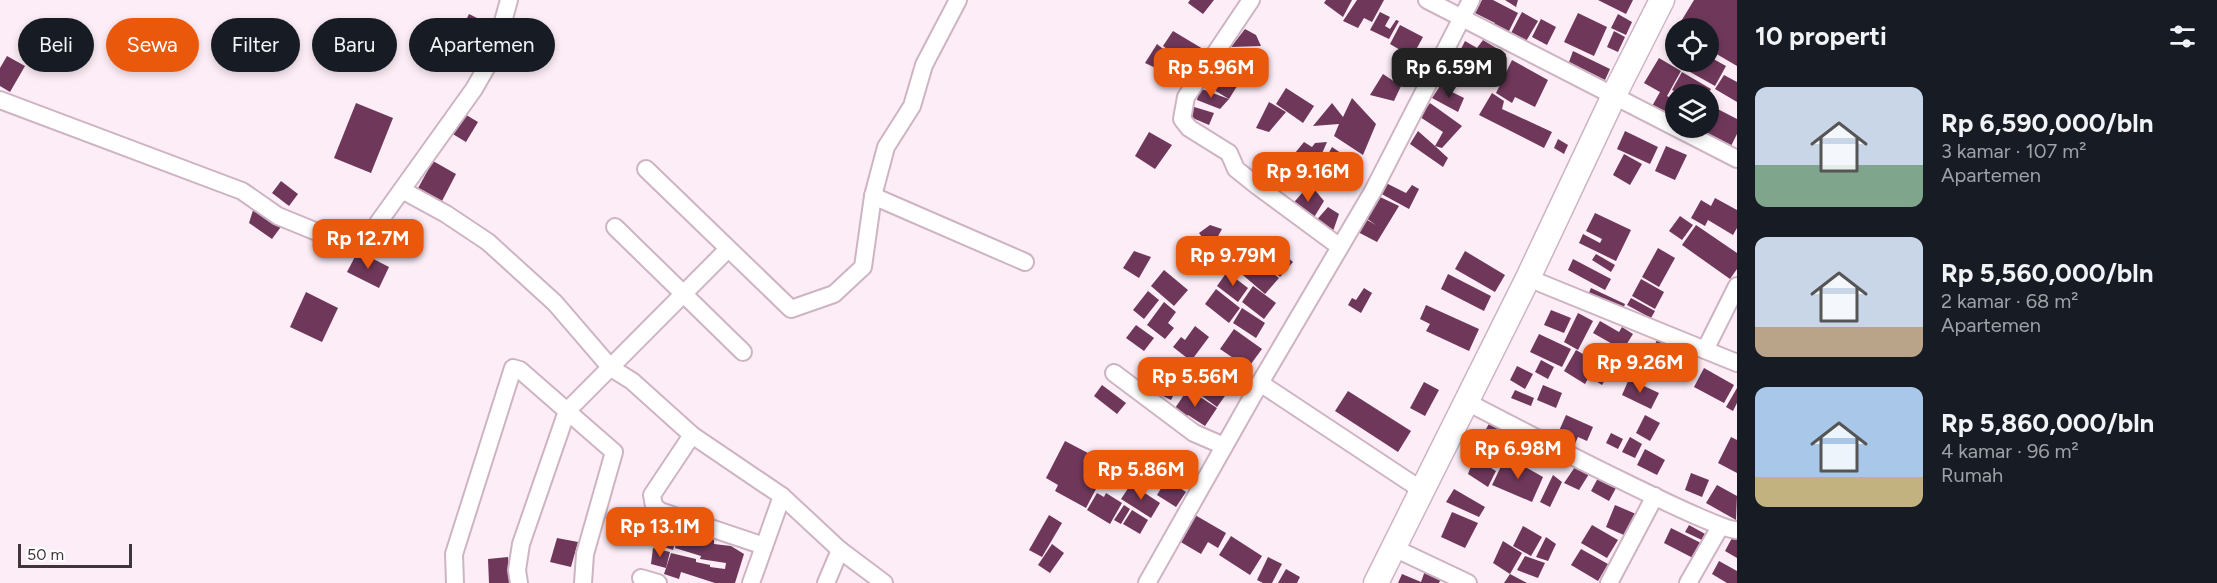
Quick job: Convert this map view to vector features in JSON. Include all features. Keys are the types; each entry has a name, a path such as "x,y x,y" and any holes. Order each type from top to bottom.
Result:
{"main road":[{"path":"1376,583 1528,278 1613,96 1662,0"}],"street":[{"path":"0,100 242,191 278,216 344,243 359,243 368,237 474,89 494,54 509,0"},
{"path":"646,170 791,309 834,294 863,267 873,195 886,147 912,106 924,65 958,0"},
{"path":"1251,0 1186,97 1182,119 1189,128 1229,153 1236,169 1340,247"},
{"path":"1427,0 1737,159"},
{"path":"1147,583 1260,383 1373,191 1471,0"},
{"path":"402,190 446,214 488,242 555,303 611,368 632,381 693,435 782,496 840,550 884,583"},
{"path":"873,195 1025,262"},
{"path":"615,227 743,352"},
{"path":"519,583 517,570 521,544 567,411 727,250"},
{"path":"1528,278 1737,363"},
{"path":"1705,350 1737,286"},
{"path":"455,583 454,554 511,369 520,370 612,450 614,455 585,554 583,583"},
{"path":"1114,373 1194,433 1224,446"},
{"path":"1260,383 1423,491"},
{"path":"1467,402 1654,496 1720,527 1737,530"},
{"path":"693,435 652,495 654,506 660,511 764,546"},
{"path":"751,583 782,496"},
{"path":"1609,583 1654,496"},
{"path":"1688,583 1720,527"},
{"path":"1394,548 1468,583"},
{"path":"826,583 840,550"},
{"path":"641,578 658,583"}],"building":[{"path":"1190,0 1214,0 1203,14 1188,3"},
{"path":"1326,0 1352,0 1343,17 1324,3"},
{"path":"1357,0 1384,0 1372,22 1364,18 1358,28 1343,21"},
{"path":"1482,0 1493,0 1518,13 1507,35 1492,27 1495,23 1475,13"},
{"path":"1505,0 1518,0 1516,7"},
{"path":"1598,0 1633,0 1626,14"},
{"path":"1694,0 1737,0 1737,66 1719,55 1719,18 1683,18"},
{"path":"1380,12 1390,17 1385,26 1390,29 1396,20 1399,21 1389,39 1370,30"},
{"path":"1522,12 1538,21 1525,43 1510,35"},
{"path":"1578,13 1607,27 1594,56 1564,42"},
{"path":"1618,14 1632,22 1626,35 1611,28"},
{"path":"1541,19 1556,27 1547,45 1532,37"},
{"path":"1400,25 1423,37 1412,57 1390,44"},
{"path":"1245,29 1256,35 1261,46 1231,47"},
{"path":"1173,31 1203,49 1191,67 1163,46"},
{"path":"1614,31 1625,37 1618,52 1607,47"},
{"path":"1483,40 1506,54 1495,74 1457,57 1465,41 1477,48"},
{"path":"1157,44 1172,56 1160,70 1145,63"},
{"path":"1573,51 1610,69 1605,80 1569,62"},
{"path":"7,56 18,62 18,72 22,72 10,92 0,86 0,68"},
{"path":"1659,58 1665,62 1665,72 1680,72 1674,84 1665,84 1665,115 1651,108 1660,92 1644,83"},
{"path":"1512,60 1548,80 1535,107 1515,97 1512,103 1496,93"},
{"path":"1719,62 1726,66 1716,84 1711,84 1690,72 1719,72"},
{"path":"1225,63 1244,75 1229,99 1199,81 1210,65 1220,71"},
{"path":"1682,72 1702,84 1675,84"},
{"path":"1383,74 1401,86 1394,101 1370,95"},
{"path":"1724,75 1737,82 1737,102 1719,91 1718,84"},
{"path":"1440,86 1464,98 1458,112 1432,98"},
{"path":"1199,88 1229,99 1220,109 1197,100"},
{"path":"1286,88 1314,106 1303,123 1276,104"},
{"path":"1492,93 1504,101 1502,109 1552,132 1544,148 1479,115"},
{"path":"1352,98 1376,124 1363,155 1334,136 1339,124 1313,126 1332,103 1343,117"},
{"path":"1269,102 1286,112 1269,132 1256,128"},
{"path":"356,103 393,118 371,173 334,158"},
{"path":"1430,103 1462,126 1442,148 1435,146 1443,132 1420,117"},
{"path":"1191,106 1214,113 1209,125 1188,116"},
{"path":"453,107 478,122 466,142 441,127"},
{"path":"1719,110 1737,119 1737,134 1729,150 1706,138 1719,138"},
{"path":"1418,131 1448,158 1443,167 1410,144"},
{"path":"1625,131 1658,147 1650,164 1617,149"},
{"path":"1149,132 1172,145 1155,169 1135,156"},
{"path":"1558,139 1568,145 1564,154 1554,148"},
{"path":"1304,142 1312,147 1315,143 1327,142 1317,165 1295,153"},
{"path":"1666,146 1687,155 1675,180 1655,171"},
{"path":"1332,147 1354,162 1343,178 1321,167"},
{"path":"1624,154 1642,164 1630,185 1613,175"},
{"path":"433,161 456,174 441,203 417,190"},
{"path":"281,181 298,194 289,206 272,193"},
{"path":"1382,181 1406,193 1412,185 1419,189 1409,209 1376,191"},
{"path":"1310,184 1324,201 1313,219 1288,209"},
{"path":"1378,196 1399,206 1377,242 1354,230 1362,217 1376,225 1366,218"},
{"path":"1715,198 1737,210 1737,228 1733,235 1708,220 1705,226 1691,218 1701,200 1711,206"},
{"path":"255,204 283,224 272,239 249,223"},
{"path":"1328,207 1339,214 1332,234 1314,223"},
{"path":"1595,213 1631,230 1616,261 1579,243 1583,234 1600,243 1602,239 1586,231"},
{"path":"1680,216 1693,225 1682,240 1669,231"},
{"path":"1210,225 1222,229 1211,249 1199,233"},
{"path":"1696,225 1737,253 1737,269 1730,279 1682,245"},
{"path":"1266,238 1293,262 1280,277 1253,253"},
{"path":"1658,248 1675,258 1659,287 1642,277"},
{"path":"358,251 389,267 379,288 347,272"},
{"path":"1134,251 1151,257 1139,278 1123,268"},
{"path":"1465,251 1505,275 1495,292 1455,269"},
{"path":"1250,254 1279,278 1265,294 1237,270"},
{"path":"1596,254 1615,265 1611,272 1592,260"},
{"path":"1573,259 1611,279 1605,290 1568,270"},
{"path":"1164,270 1188,290 1174,306 1151,286"},
{"path":"1227,272 1248,288 1238,302 1217,286"},
{"path":"1448,274 1491,296 1484,311 1441,289"},
{"path":"1641,279 1664,292 1655,309 1632,296"},
{"path":"1253,286 1276,303 1264,319 1242,302"},
{"path":"1364,288 1372,293 1361,313 1348,305 1352,298 1356,300"},
{"path":"1591,288 1625,304 1622,312 1588,295"},
{"path":"1216,289 1240,308 1229,323 1205,304"},
{"path":"1148,291 1159,300 1144,319 1133,310"},
{"path":"306,292 338,308 322,342 290,327"},
{"path":"1631,298 1655,311 1651,318 1627,305"},
{"path":"1164,302 1176,312 1168,323 1174,328 1165,339 1147,325"},
{"path":"1426,305 1479,329 1469,351 1426,331 1430,324 1420,319"},
{"path":"1242,308 1265,323 1256,338 1233,323"},
{"path":"1551,310 1571,318 1564,333 1544,325"},
{"path":"1578,313 1593,321 1578,350 1564,342"},
{"path":"1600,321 1619,332 1622,327 1633,334 1623,350 1593,333"},
{"path":"1136,325 1154,338 1144,351 1126,338"},
{"path":"1195,326 1209,337 1191,361 1173,347 1181,337 1185,340"},
{"path":"1234,329 1262,349 1248,368 1220,349"},
{"path":"1539,334 1571,349 1562,367 1530,352"},
{"path":"1657,340 1674,348 1665,365 1649,357"},
{"path":"1576,350 1611,370 1602,385 1589,377 1585,384 1564,371"},
{"path":"1683,354 1696,362 1685,382 1671,374"},
{"path":"1541,360 1554,367 1548,379 1535,372"},
{"path":"1517,366 1533,374 1525,389 1510,380"},
{"path":"1704,368 1734,385 1724,403 1694,387"},
{"path":"1152,369 1180,383 1171,400 1143,386"},
{"path":"1215,378 1230,389 1217,407 1202,396"},
{"path":"1629,379 1659,393 1651,409 1622,395"},
{"path":"1424,382 1439,390 1425,416 1410,408"},
{"path":"1102,385 1126,403 1117,414 1094,396"},
{"path":"1543,385 1562,393 1556,408 1537,400"},
{"path":"1737,388 1737,403 1733,411 1726,407"},
{"path":"1188,389 1217,408 1205,426 1188,415 1185,418 1173,411"},
{"path":"1515,390 1534,398 1531,406 1511,398"},
{"path":"1348,391 1411,431 1398,452 1335,411"},
{"path":"1566,415 1593,427 1587,441 1578,437 1573,448 1555,440"},
{"path":"1645,415 1660,423 1650,441 1636,433"},
{"path":"1490,422 1512,435 1505,450 1482,436"},
{"path":"1611,433 1623,439 1618,449 1606,443"},
{"path":"1630,437 1642,444 1635,458 1622,452"},
{"path":"1731,437 1737,440 1737,473 1718,463"},
{"path":"1065,441 1109,464 1086,508 1055,491 1058,485 1046,478"},
{"path":"1645,449 1665,460 1657,475 1637,465"},
{"path":"1506,456 1543,477 1532,502 1492,485"},
{"path":"1474,458 1496,471 1488,487 1468,474"},
{"path":"1577,464 1589,474 1579,490 1564,483"},
{"path":"1691,473 1709,480 1702,497 1685,490"},
{"path":"1169,475 1177,479 1174,484 1186,492 1176,507 1157,495"},
{"path":"1553,475 1562,482 1550,507 1540,502"},
{"path":"1598,478 1616,488 1609,501 1591,491"},
{"path":"1131,484 1160,503 1151,518 1121,499"},
{"path":"1717,485 1737,496 1736,520 1706,503"},
{"path":"1454,489 1485,507 1479,517 1446,502"},
{"path":"1097,493 1104,497 1106,493 1122,503 1110,524 1087,510"},
{"path":"1124,505 1130,509 1121,524 1114,520"},
{"path":"1615,505 1636,514 1626,536 1606,527"},
{"path":"1132,510 1148,520 1140,534 1123,524"},
{"path":"1452,512 1478,523 1465,548 1441,537"},
{"path":"1049,515 1062,523 1042,557 1029,550"},
{"path":"1195,515 1226,533 1218,548 1208,542 1201,554 1179,541"},
{"path":"638,521 677,534 673,550 633,536"},
{"path":"1592,525 1618,540 1607,558 1581,543"},
{"path":"1689,525 1707,535 1704,541 1685,532"},
{"path":"1523,526 1542,537 1531,556 1513,546"},
{"path":"681,527 714,540 714,544 731,546 744,554 735,583 715,583 681,572 679,579 664,574 671,553 696,559 696,562 710,565 710,567 725,569 726,563 700,559 701,556 675,548"},
{"path":"1671,528 1701,543 1693,558 1664,543"},
{"path":"1231,536 1262,556 1250,575 1219,555"},
{"path":"1546,537 1556,544 1548,561 1536,557"},
{"path":"557,538 578,542 571,567 550,562"},
{"path":"1732,538 1737,540 1737,558 1725,551"},
{"path":"1503,541 1522,553 1510,574 1493,563"},
{"path":"1052,544 1064,553 1050,573 1038,565"},
{"path":"653,548 670,552 666,568 651,564"},
{"path":"1581,549 1608,564 1598,581 1571,565"},
{"path":"1525,556 1545,563 1538,578 1517,570"},
{"path":"508,557 511,583 489,583 488,559"},
{"path":"1268,557 1282,564 1272,583 1263,583 1257,580"},
{"path":"1719,561 1737,571 1737,583 1727,583 1712,574"},
{"path":"1426,568 1443,575 1439,583 1398,583 1402,574 1421,582"},
{"path":"1286,569 1300,577 1297,583 1278,583"},
{"path":"1510,574 1527,583 1504,583"}]}
